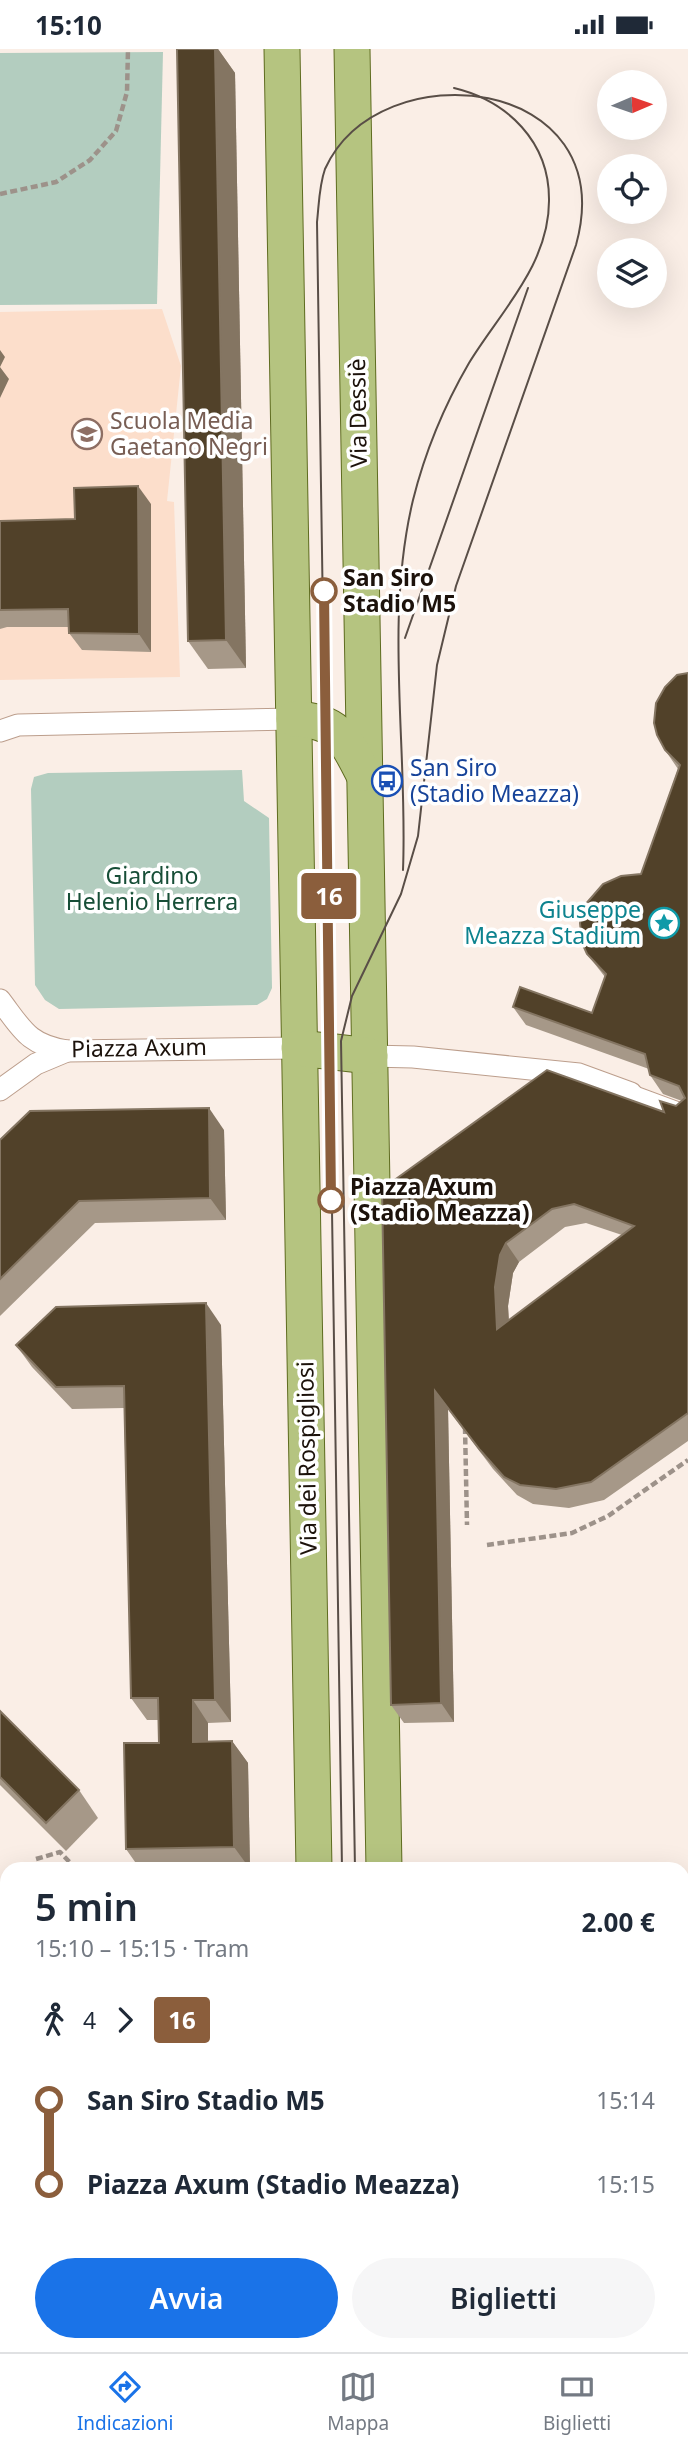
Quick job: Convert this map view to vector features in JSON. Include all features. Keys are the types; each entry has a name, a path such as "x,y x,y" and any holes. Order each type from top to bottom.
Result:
{"main road":[{"path":"282,49 299,1048"},
{"name":"Via Dessiè","path":"352,49 365,776"},
{"path":"294,719 317,720 346,738 365,776 384,1862"},
{"name":"Piazza Axum","path":"299,1048 370,1056"},
{"name":"Via dei Rospigliosi","path":"299,1048 314,1862"}],"street":[{"path":"0,731 18,725 294,719"},
{"name":"Piazza Axum","path":"0,1000 31,1041 46,1048 67,1051 299,1048"},
{"path":"0,1090 36,1064 67,1051"},
{"path":"370,1056 413,1056 579,1074 688,1114"}],"path":[{"path":"0,194 55,182 90,160 117,131 127,92 128,49"},
{"path":"465,1416 467,1525"},
{"path":"487,1545 572,1533 608,1516 688,1460"},
{"path":"36,1859 60,1852 69,1862"}],"shaded area":[{"name":"Scuola Media Gaetano Negri","path":"162,309 181,366 167,501 174,502 180,677 0,680 0,312"}],"green space":[{"path":"163,52 157,304 0,305 0,53"},
{"name":"Giardino Helenio Herrera","path":"242,770 244,801 269,818 272,988 267,999 257,1005 59,1009 45,1000 35,985 31,789 34,777 48,773"}],"building":[{"path":"177,49 215,49 226,640 188,641"},
{"path":"138,486 139,634 69,633 68,609 0,610 0,521 75,519 74,488"},
{"path":"688,673 688,1413 591,1482 556,1489 520,1485 504,1477 435,1391 441,1703 391,1705 382,1189 547,1070 664,1112 660,1101 676,1106 685,1098 679,1086 650,1075 645,1054 513,1007 520,987 592,1013 606,974 587,954 582,943 580,923 584,906 603,884 621,876 641,874 680,765 665,750 654,723 656,703 665,687 677,675","holes":["574,1204 634,1226 497,1329 495,1287 500,1255 506,1243 552,1209"]},
{"path":"209,1108 210,1198 79,1201 0,1279 0,1140 30,1111"},
{"path":"206,1303 215,1700 193,1700 193,1742 232,1741 234,1847 126,1849 124,1743 159,1743 158,1698 131,1698 124,1386 56,1387 16,1345 56,1307"},
{"path":"0,1711 79,1790 46,1823 0,1777"}],"tram line":[{"path":"403,870 398,638 404,546 413,500 429,447 451,396 469,363 532,266 547,223 549,199 542,159 522,127 492,103 454,88"},
{"path":"342,1862 317,222 320,188 325,169 353,131 394,106 441,95 488,98 531,115 564,145 581,188 576,245 456,586 437,665 418,836 401,894 352,996 341,1041 355,1862"},
{"path":"405,638 528,288"},
{"name":"16","path":"324,591 331,981 328,1052 331,1200"}],"place":[{"name":"Scuola Media Gaetano Negri","path":"87,434"},
{"name":"San Siro Stadio M5","path":"324,591"},
{"name":"San Siro (Stadio Meazza)","path":"387,781"},
{"name":"Giuseppe Meazza Stadium","path":"664,923"},
{"name":"Piazza Axum (Stadio Meazza)","path":"331,1200"}]}
